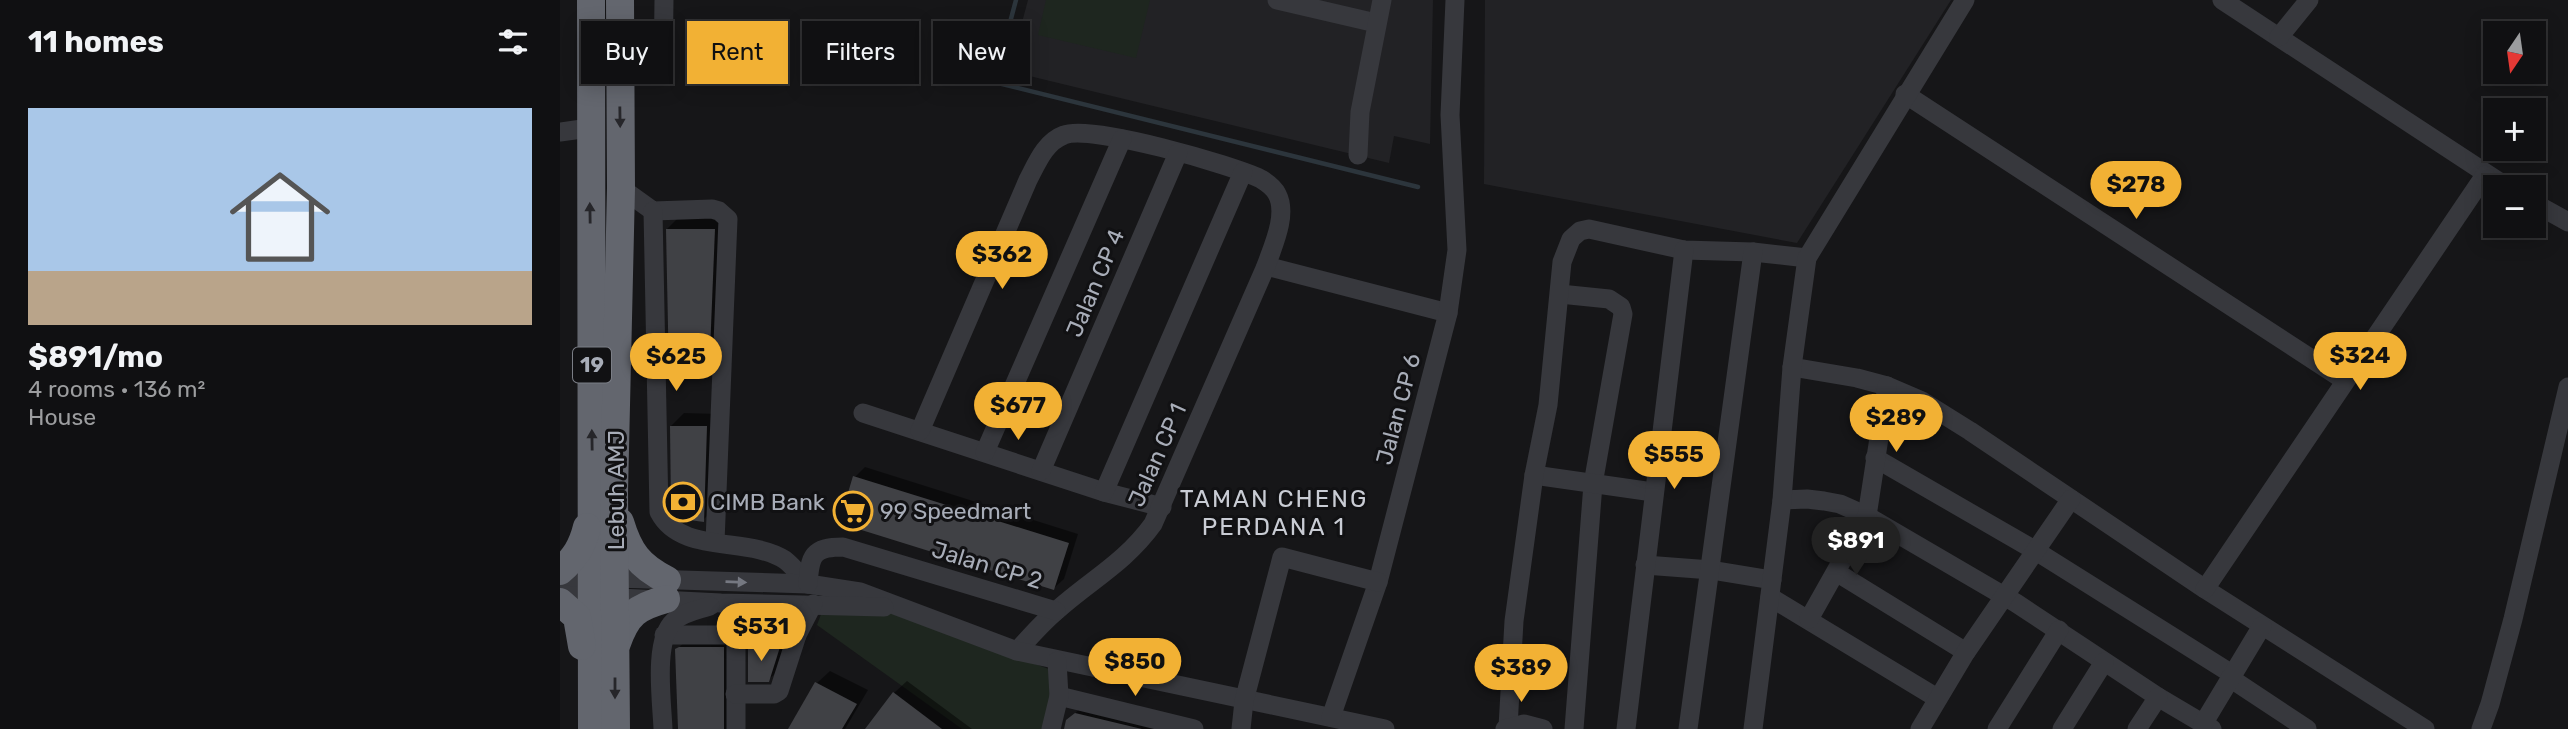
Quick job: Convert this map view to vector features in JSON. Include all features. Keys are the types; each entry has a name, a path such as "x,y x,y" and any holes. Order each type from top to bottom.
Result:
{"highway":[{"name":"Lebuh AMJ","path":"590,729 604,587 603,492 589,128 591,0"},
{"name":"Lebuh AMJ","path":"620,0 620,21"},
{"name":"Lebuh AMJ","path":"603,492 621,188 620,84"},
{"path":"560,571 574,559 584,541 603,492"},
{"path":"603,492 631,550 667,589 636,611 622,628 615,650"},
{"name":"Lebuh AMJ","path":"604,587 615,650 615,729"},
{"path":"560,602 576,617 580,631 590,729"}],"street":[{"path":"664,0 664,21"},
{"path":"1277,0 1376,23"},
{"path":"1358,155 1360,112 1382,0"},
{"name":"Jalan CP 6","path":"1331,717 1378,582 1448,313 1457,250 1450,115 1455,0"},
{"path":"1753,729 1782,500 1792,367 1807,258 1965,0"},
{"path":"2222,0 2485,175"},
{"path":"2279,37 2309,0"},
{"path":"1905,94 2344,380"},
{"path":"560,132 589,128"},
{"path":"920,431 1028,180 1050,143 1066,134 1086,133 1122,139 1243,172 1104,492"},
{"path":"985,452 1122,139"},
{"name":"Jalan CP 4","path":"1041,471 1178,153"},
{"name":"Jalan CP 1","path":"1017,651 1056,611 1139,544 1162,507 1266,267 1278,233 1280,209 1277,194 1265,181 1243,172"},
{"path":"2205,589 2483,178"},
{"path":"621,188 653,211 712,209 728,219 715,542"},
{"path":"2546,210 2568,222"},
{"path":"653,211 659,512 665,524 688,537 772,554 786,561 810,594"},
{"path":"1543,729 1524,724 1506,728 1514,621 1534,475 1548,405 1566,249 1571,239 1580,231 1589,229 1684,250 1753,252 1807,258"},
{"path":"1626,729 1684,250"},
{"path":"1688,729 1753,252"},
{"path":"1266,267 1448,313"},
{"path":"1560,294 1609,299 1621,307 1623,314 1594,484 1574,729"},
{"path":"1792,367 1857,377 1887,386 1947,415 2205,589 2424,729"},
{"path":"1809,619 1867,516 1887,386"},
{"path":"2481,729 2514,619 2568,387"},
{"path":"863,413 1104,492 1162,507"},
{"path":"1875,458 2036,551 2231,676 2307,729"},
{"path":"1534,475 1653,492"},
{"path":"1782,500 1807,499 1840,504 1867,516 2005,596 2208,727 2231,676 2262,626"},
{"path":"1920,729 1966,652 2071,499"},
{"name":"Jalan CP 2","path":"810,594 809,564 813,555 821,550 843,547 1056,611"},
{"path":"1241,729 1244,701 1282,557 1378,582"},
{"path":"1645,565 1711,570 1771,588 1809,619 1937,698"},
{"path":"1836,572 1966,652"},
{"path":"560,579 604,587 810,594 902,608 1017,651 1056,661 1385,729"},
{"path":"560,595 604,587"},
{"path":"667,589 721,603"},
{"path":"663,729 661,652 664,635 673,622 688,612 721,603 810,594"},
{"path":"735,694 774,694 779,691 810,594"},
{"path":"1997,729 2059,630"},
{"path":"736,634 736,729"},
{"path":"664,635 796,635"},
{"path":"1051,729 1059,695 1056,661"},
{"path":"2062,729 2104,662"},
{"path":"1059,695 1194,729"},
{"path":"2137,729 2158,697"}],"shaded area":[{"path":"1028,0 1433,0 1430,144 1394,136 1389,163 1030,76 1030,21 1022,21"},
{"path":"1046,0 1150,0 1136,58 1038,35"},
{"path":"1485,0 1951,0 1797,243 1484,184"},
{"path":"887,608 1062,674 1049,729 962,729 817,625 823,609"}],"building":[{"path":"666,229 715,229 709,376 669,375"},
{"path":"670,426 707,426 704,522 682,519 671,508"},
{"path":"853,476 1069,543 1054,590 839,523"},
{"path":"724,647 724,729 678,729 675,649"},
{"path":"748,647 780,647 769,682 748,682"},
{"path":"815,682 857,704 842,729 788,729"},
{"path":"893,692 942,729 865,729"},
{"path":"1075,713 1142,729 1064,729 1066,720"}],"waterway":[{"path":"1016,0 994,82 1418,187"}],"place":[{"name":"CIMB Bank","path":"683,502"},
{"name":"99 Speedmart","path":"853,511"}],"district":[{"name":"TAMAN CHENG PERDANA 1","path":"1274,513"}]}
